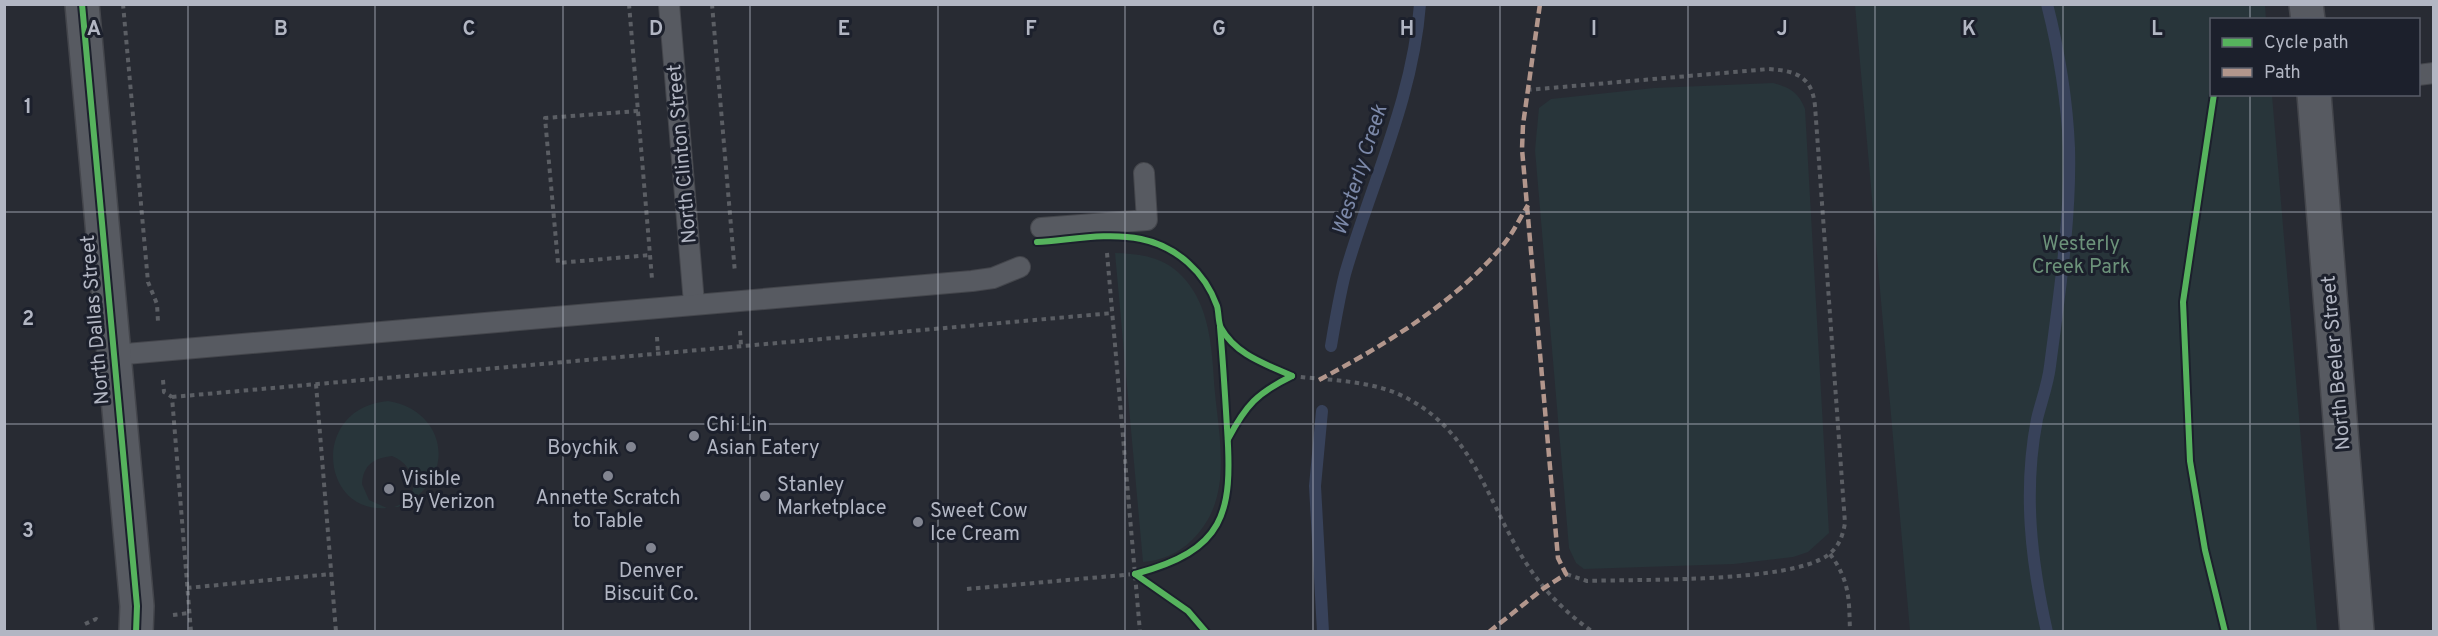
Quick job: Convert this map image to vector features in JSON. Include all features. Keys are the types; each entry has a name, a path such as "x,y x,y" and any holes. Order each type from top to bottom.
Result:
{"street":[{"name":"North Dallas Street","path":"82,4 137,606 136,632"},
{"name":"North Beeler Street","path":"2314,96 2357,632"}],"lane":[{"name":"North Clinton Street","path":"669,4 694,303"},
{"path":"1041,228 1147,220 1144,173"},
{"path":"114,355 694,303 972,281 993,278 1020,267"}],"path":[{"path":"628,4 658,353"},
{"path":"712,4 741,346"},
{"path":"1527,90 1769,69 1796,72 1810,85 1815,106 1845,523 1840,541 1830,554 1798,568 1762,573 1587,581 1566,574"},
{"path":"638,111 545,118 558,263 650,255"},
{"path":"1106,248 1140,632"},
{"path":"172,397 1113,313"},
{"path":"1281,371 1292,376 1376,387 1393,392 1426,409 1445,423 1475,468 1526,562 1560,605 1593,632"},
{"path":"1284,380 1292,376"},
{"path":"316,384 336,632"},
{"path":"1830,554 1844,574 1848,586 1850,632"},
{"path":"967,589 1143,572"},
{"path":"187,588 331,574"},
{"path":"1135,574 1145,580"},
{"path":"173,615 189,613"},
{"path":"85,624 96,619 99,621"}],"green space":[{"name":"Westerly Creek Park","path":"1855,5 2265,5 2266,18 2210,18 2210,96 2272,96 2317,631 1910,631"},
{"path":"1773,83 1793,92 1800,98 1805,109 1829,533 1808,552 1793,557 1734,564 1584,569 1576,563 1569,548 1535,150 1539,108 1551,99 1654,88"},
{"path":"1115,253 1146,256 1164,263 1181,275 1196,295 1209,336 1221,451 1219,489 1214,507 1205,524 1187,545 1176,552 1163,558 1143,562"},
{"path":"388,401 409,407 424,419 434,433 438,449 437,466 430,482 417,496 398,507 394,507 403,503 413,490 411,474 407,467 392,456 375,461 367,467 362,484 369,500 387,508 365,505 348,495 337,479 333,459 336,440 346,422 363,408"}],"waterway":[{"name":"Westerly Creek","path":"1331,346 1345,274 1390,141 1409,74 1420,4"},
{"path":"2047,4 2059,58 2069,148 2064,257 2049,373 2037,419 2030,473 2033,552 2047,632"},
{"name":"Westerly Creek","path":"1322,411 1315,486 1323,632"}],"marked path":[{"path":"1489,632 1544,588 1566,574 1558,558 1522,149 1523,125 1540,4"},
{"path":"1319,380 1394,337 1464,285 1504,244 1528,205"}],"cycle path":[{"path":"82,4 137,606 136,632"},
{"path":"2214,96 2183,302 2190,461 2205,550 2225,632"},
{"path":"1037,242 1115,236 1154,242 1166,248 1188,262 1205,282 1217,306 1219,323 1227,337 1252,358 1292,376"},
{"path":"1135,574 1188,553 1205,540 1217,524 1224,506 1228,484 1228,458 1220,327"},
{"path":"1228,439 1241,417 1261,394 1292,376"},
{"path":"1135,574 1188,611 1206,632"}],"place":[{"name":"Chi Lin Asian Eatery","path":"694,436"},
{"name":"Boychik","path":"631,447"},
{"name":"Annette Scratch to Table","path":"608,476"},
{"name":"Visible By Verizon","path":"389,489"},
{"name":"Stanley Marketplace","path":"765,496"},
{"name":"Sweet Cow Ice Cream","path":"918,522"},
{"name":"Denver Biscuit Co.","path":"651,548"}]}
